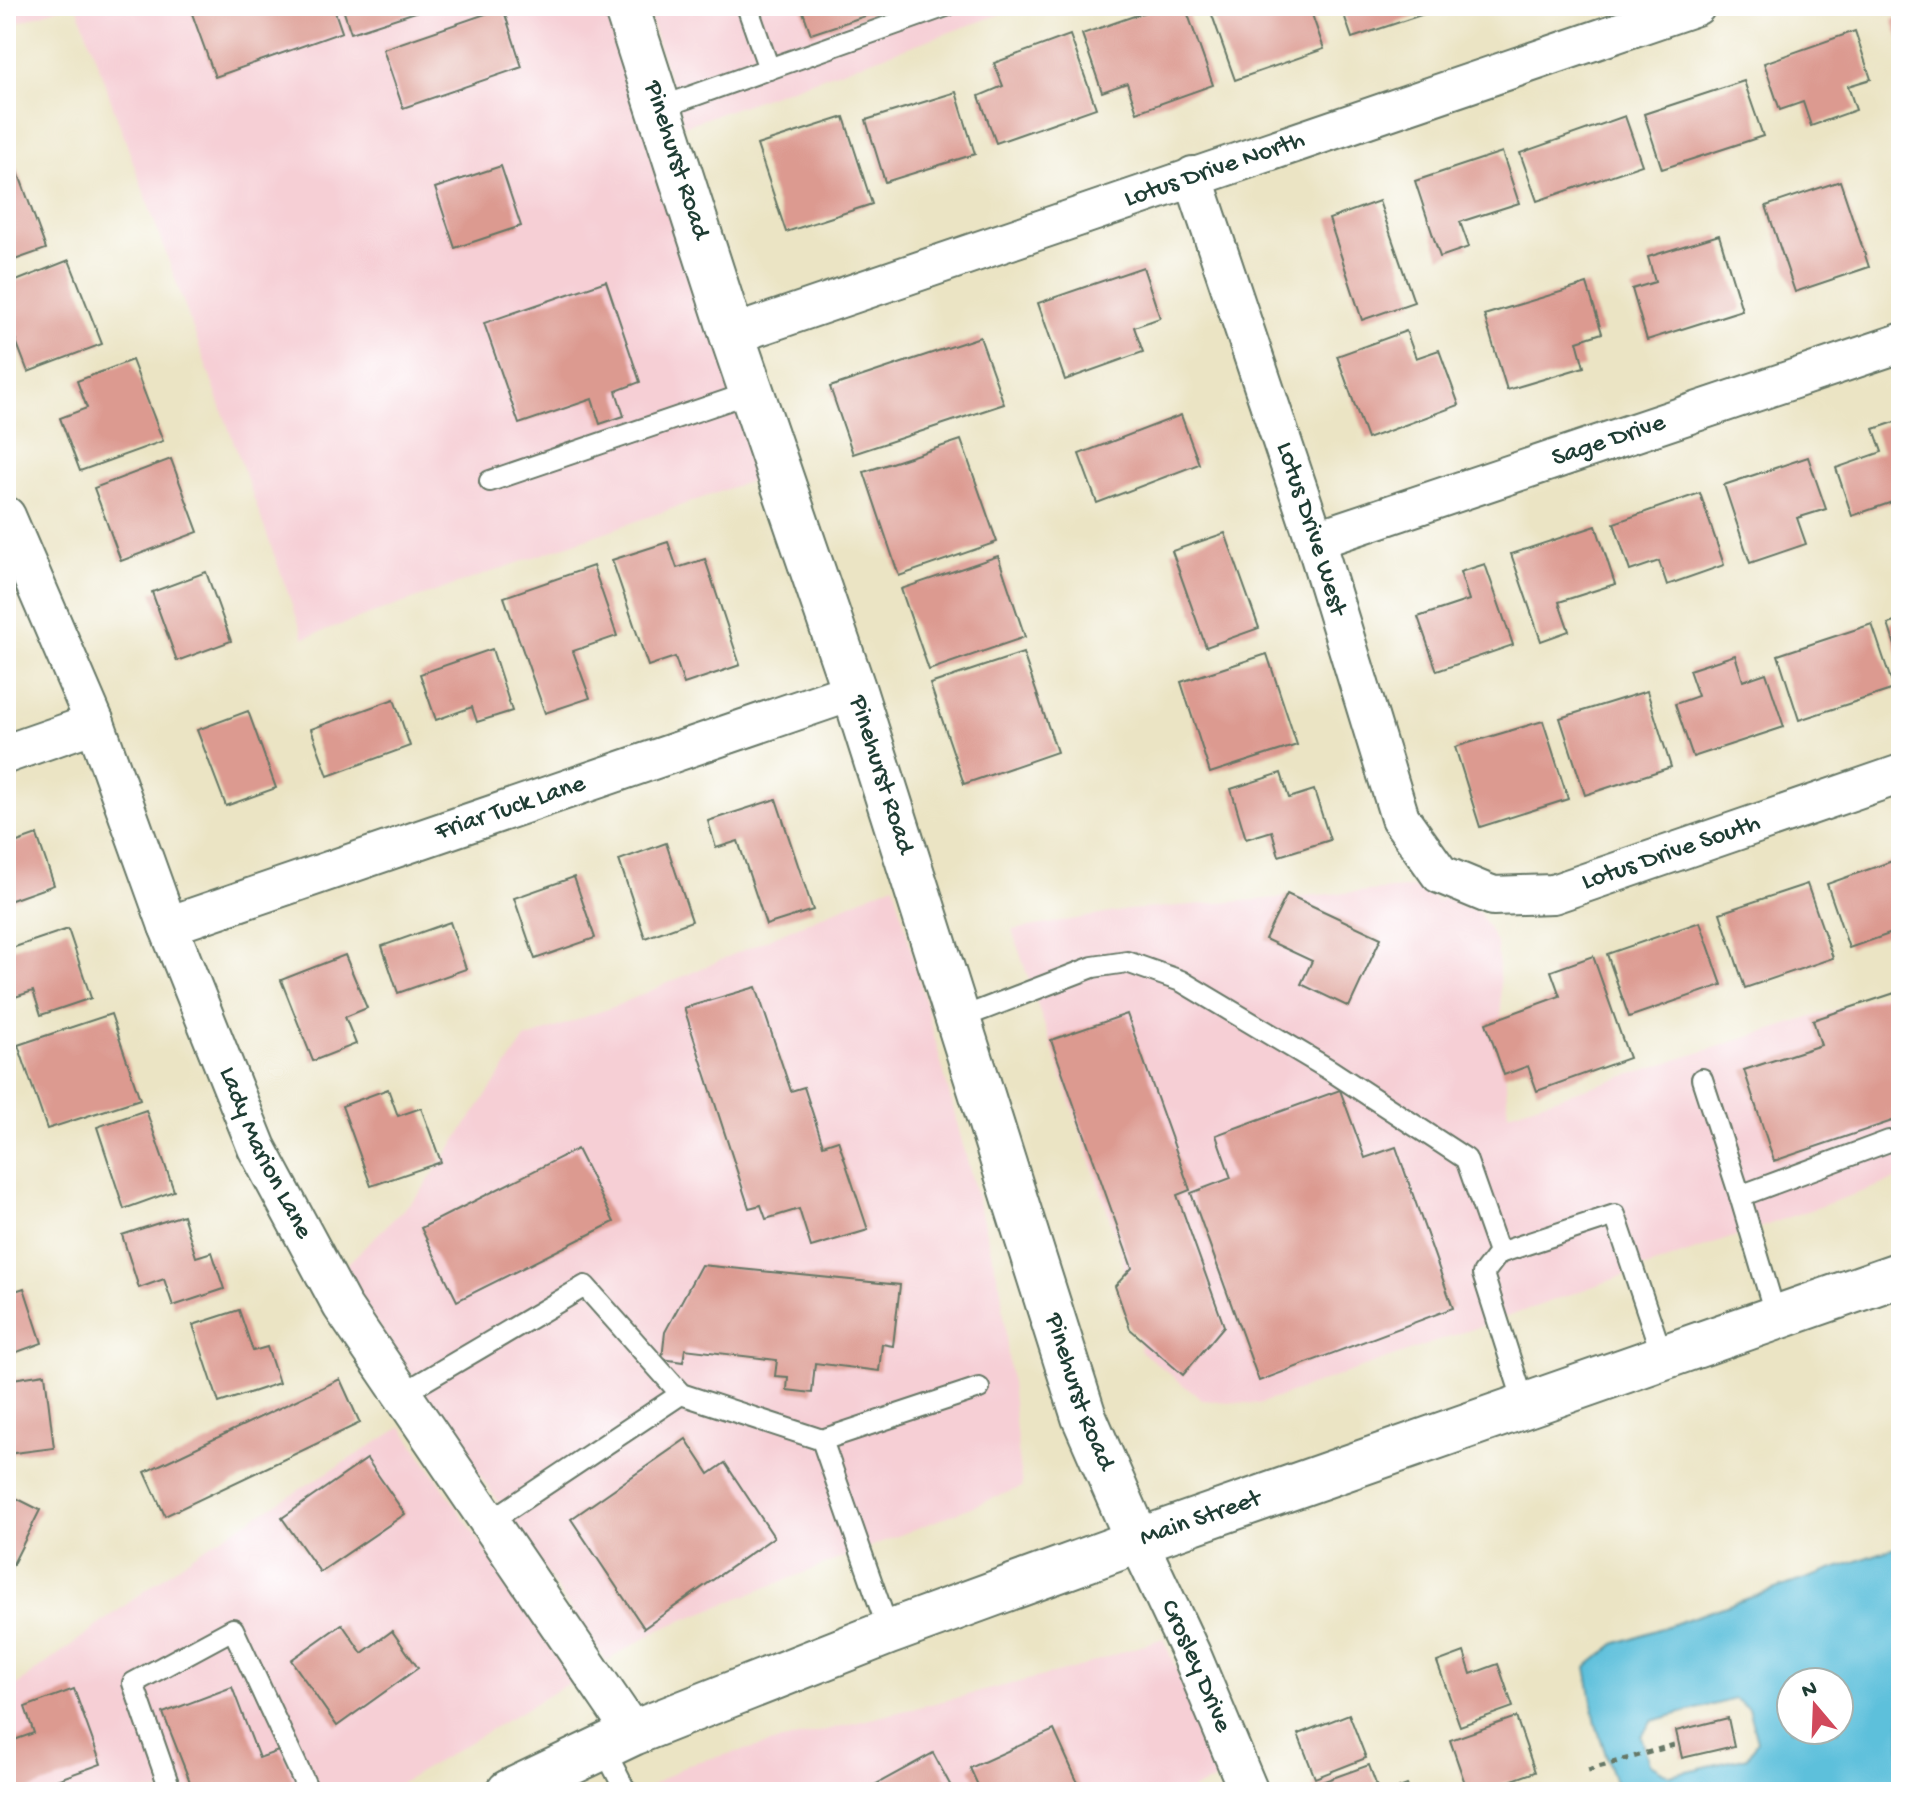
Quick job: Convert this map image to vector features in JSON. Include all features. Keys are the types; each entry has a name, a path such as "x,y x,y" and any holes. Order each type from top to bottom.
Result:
{"street":[{"name":"Pinehurst Road","path":"626,6 732,335 854,691 1084,1417 1138,1541"},
{"name":"Lotus Drive North","path":"732,335 1696,6"},
{"name":"Lotus Drive West","path":"1193,176 1315,540 1400,818 1440,874"},
{"name":"Sage Drive","path":"1315,540 1901,343"},
{"name":"Lady Marion Lane","path":"6,516 95,723 168,926 257,1148 342,1306 489,1522 618,1740"},
{"name":"Friar Tuck Lane","path":"168,926 854,691"},
{"path":"6,754 95,723"},
{"name":"Lotus Drive South","path":"1440,874 1493,896 1553,894 1901,774"},
{"name":"Main Street","path":"509,1792 618,1740 889,1632 1138,1541 1901,1274"},
{"name":"Crosley Drive","path":"1138,1541 1192,1656 1249,1792"}],"lane":[{"path":"747,6 769,69"},
{"path":"659,108 946,6"},
{"path":"490,481 752,392"},
{"path":"958,1019 1093,967 1127,962 1181,981 1330,1070 1466,1159 1499,1253"},
{"path":"1702,1079 1776,1317"},
{"path":"1740,1196 1889,1141 1901,1142"},
{"path":"1525,1406 1483,1274 1499,1253 1615,1215 1663,1358"},
{"path":"402,1394 585,1286 681,1394 822,1440 979,1388"},
{"path":"489,1522 681,1394"},
{"path":"822,1440 889,1632"},
{"path":"171,1792 133,1683 233,1629 309,1792"},
{"path":"618,1740 626,1792"}],"path":[{"path":"1588,1770 1674,1745"}],"shaded area":[{"path":"6,6 65,6 6,27"},
{"path":"77,6 607,6 762,477 304,638"},
{"path":"646,6 1024,6 684,126"},
{"path":"894,884 1001,1289 1022,1487 661,1629 606,1661 358,1296 343,1268 420,1193 525,1039 618,1005"},
{"path":"1419,887 1429,891 1437,902 1444,897 1479,912 1497,944 1508,1113 1901,989 1901,1178 1259,1404 1202,1400 1140,1350 1121,1251 1012,930 1128,910"},
{"path":"402,1427 574,1680 386,1792 6,1792 6,1693 199,1551"},
{"path":"1163,1638 1223,1778 1187,1792 641,1792 688,1764 1076,1668"}],"water":[{"path":"1901,1546 1901,1790 1618,1792 1596,1724 1586,1667 1615,1644","holes":["1735,1699 1748,1708 1757,1741 1748,1757 1669,1775 1649,1763 1641,1736 1652,1721"]}],"building":[{"path":"333,6 342,32 215,77 190,8"},
{"path":"342,6 431,6 431,7 351,33"},
{"path":"801,6 891,6 892,7 811,34"},
{"path":"1163,6 1185,6 1213,85 1137,112 1127,83 1102,92 1082,34"},
{"path":"1228,6 1284,6 1286,12 1309,6 1324,49 1235,80 1211,12"},
{"path":"1341,6 1445,6 1445,7 1352,38"},
{"path":"503,8 522,67 403,108 383,49"},
{"path":"1901,17 1901,44 1892,20"},
{"path":"1855,31 1871,79 1848,86 1856,110 1811,126 1803,102 1780,110 1764,63"},
{"path":"1070,35 1096,108 996,143 979,96 1003,86 994,63"},
{"path":"1744,81 1763,136 1662,169 1644,114"},
{"path":"956,92 975,154 885,182 866,120"},
{"path":"1625,116 1642,165 1537,201 1520,153"},
{"path":"844,117 872,204 786,232 757,145"},
{"path":"1502,152 1519,203 1460,222 1469,247 1440,257 1415,181"},
{"path":"14,161 46,249 6,263 6,164"},
{"path":"501,166 521,226 455,248 435,188"},
{"path":"1840,181 1869,267 1795,292 1766,206"},
{"path":"1379,201 1414,302 1362,320 1329,219"},
{"path":"1719,235 1742,310 1647,340 1632,289 1655,282 1648,257"},
{"path":"69,260 102,344 28,372 6,315 6,285"},
{"path":"1143,267 1160,318 1134,327 1143,352 1065,380 1038,303"},
{"path":"606,281 640,382 616,391 624,416 600,424 592,399 519,424 484,323"},
{"path":"1587,284 1602,333 1577,341 1584,367 1507,390 1484,315"},
{"path":"1406,331 1416,358 1439,350 1459,405 1367,439 1337,356"},
{"path":"980,337 1004,404 853,454 830,387"},
{"path":"132,360 163,441 80,471 60,418 87,408 77,381"},
{"path":"1181,415 1199,464 1097,503 1079,454"},
{"path":"1901,420 1901,499 1852,516 1836,468 1882,452 1874,429"},
{"path":"961,440 997,542 899,576 864,472"},
{"path":"1808,457 1826,509 1797,518 1806,544 1750,563 1724,485"},
{"path":"171,459 198,532 121,561 94,488"},
{"path":"1700,493 1724,565 1667,585 1659,561 1630,571 1614,523"},
{"path":"1596,526 1615,584 1559,602 1569,631 1541,641 1511,554"},
{"path":"1225,533 1259,628 1206,647 1172,551"},
{"path":"668,542 677,568 705,559 740,665 684,684 675,657 648,666 612,560"},
{"path":"998,556 1025,637 929,670 901,589"},
{"path":"1485,564 1513,645 1437,671 1418,617 1469,600 1460,572"},
{"path":"593,566 617,636 573,651 590,698 545,713 504,597"},
{"path":"206,572 231,641 177,661 152,592"},
{"path":"1901,620 1901,661 1900,661 1888,624"},
{"path":"1872,624 1894,689 1799,720 1778,655"},
{"path":"492,649 512,711 477,722 472,707 436,720 420,674"},
{"path":"1023,653 1057,752 964,784 930,684"},
{"path":"1267,654 1297,745 1210,773 1181,682"},
{"path":"1735,655 1743,681 1766,673 1784,727 1693,757 1675,704 1698,696 1689,670"},
{"path":"1647,691 1671,767 1585,795 1560,718"},
{"path":"394,699 410,746 328,776 311,729"},
{"path":"248,711 276,788 226,806 197,730"},
{"path":"1543,721 1568,799 1480,827 1455,747"},
{"path":"1281,773 1289,798 1314,790 1330,840 1279,856 1272,831 1246,839 1231,789"},
{"path":"776,799 813,910 766,925 738,841 716,848 708,821"},
{"path":"37,835 54,885 6,902 6,846"},
{"path":"666,843 692,921 645,938 619,860"},
{"path":"1901,858 1901,930 1849,948 1827,884"},
{"path":"574,877 595,938 535,959 514,898"},
{"path":"1807,884 1833,958 1745,988 1720,913"},
{"path":"1287,894 1381,938 1349,1007 1301,984 1312,961 1265,939"},
{"path":"450,922 466,969 398,993 382,946"},
{"path":"1700,922 1722,985 1629,1017 1607,954"},
{"path":"68,929 91,998 41,1015 33,991 9,999 6,992 6,950"},
{"path":"345,955 367,1008 345,1017 356,1044 313,1061 281,980"},
{"path":"1593,956 1629,1058 1537,1091 1528,1066 1504,1075 1486,1023 1560,996 1551,971"},
{"path":"756,987 791,1091 804,1087 823,1145 838,1140 868,1230 811,1247 799,1209 766,1219 761,1205 749,1208 684,1008"},
{"path":"1901,991 1901,1118 1774,1161 1744,1070 1821,1045 1813,1020"},
{"path":"111,1014 140,1099 47,1129 18,1045"},
{"path":"1127,1014 1190,1190 1177,1195 1224,1326 1183,1375 1130,1329 1115,1286 1132,1268 1051,1040"},
{"path":"388,1089 398,1116 421,1108 441,1162 371,1186 342,1106"},
{"path":"1340,1090 1365,1158 1396,1147 1453,1308 1259,1381 1191,1193 1231,1178 1216,1135"},
{"path":"146,1110 174,1191 124,1209 97,1127"},
{"path":"577,1149 614,1222 457,1301 421,1228"},
{"path":"183,1215 196,1257 212,1252 224,1289 173,1306 164,1279 139,1288 122,1235"},
{"path":"701,1265 900,1285 893,1346 882,1344 879,1371 815,1363 812,1393 787,1390 788,1377 775,1376 777,1360 685,1349 683,1362 662,1359 665,1332"},
{"path":"24,1288 42,1343 6,1356 6,1294"},
{"path":"239,1310 253,1351 267,1347 279,1383 219,1403 193,1325"},
{"path":"45,1374 54,1448 6,1454 6,1380"},
{"path":"340,1379 360,1423 165,1516 145,1472"},
{"path":"686,1439 709,1474 725,1463 774,1537 644,1628 571,1519"},
{"path":"367,1459 405,1514 320,1572 282,1518"},
{"path":"6,1493 40,1510 6,1578"},
{"path":"342,1624 362,1653 392,1631 418,1668 337,1726 291,1660"},
{"path":"1464,1652 1471,1674 1498,1664 1513,1707 1460,1726 1437,1662"},
{"path":"232,1687 259,1758 281,1750 297,1792 194,1792 163,1713"},
{"path":"74,1689 101,1764 23,1792 6,1792 6,1743 34,1733 25,1707"},
{"path":"1349,1714 1366,1758 1315,1778 1298,1734"},
{"path":"1516,1717 1535,1772 1479,1792 1468,1792 1450,1740"},
{"path":"1728,1718 1734,1746 1682,1758 1676,1731"},
{"path":"1054,1730 1082,1792 981,1792 970,1768"},
{"path":"933,1753 954,1792 862,1792"},
{"path":"1369,1765 1379,1792 1316,1792 1313,1785"},
{"path":"1407,1785 1410,1792 1389,1792"},
{"path":"1540,1785 1542,1792 1521,1792"}]}
